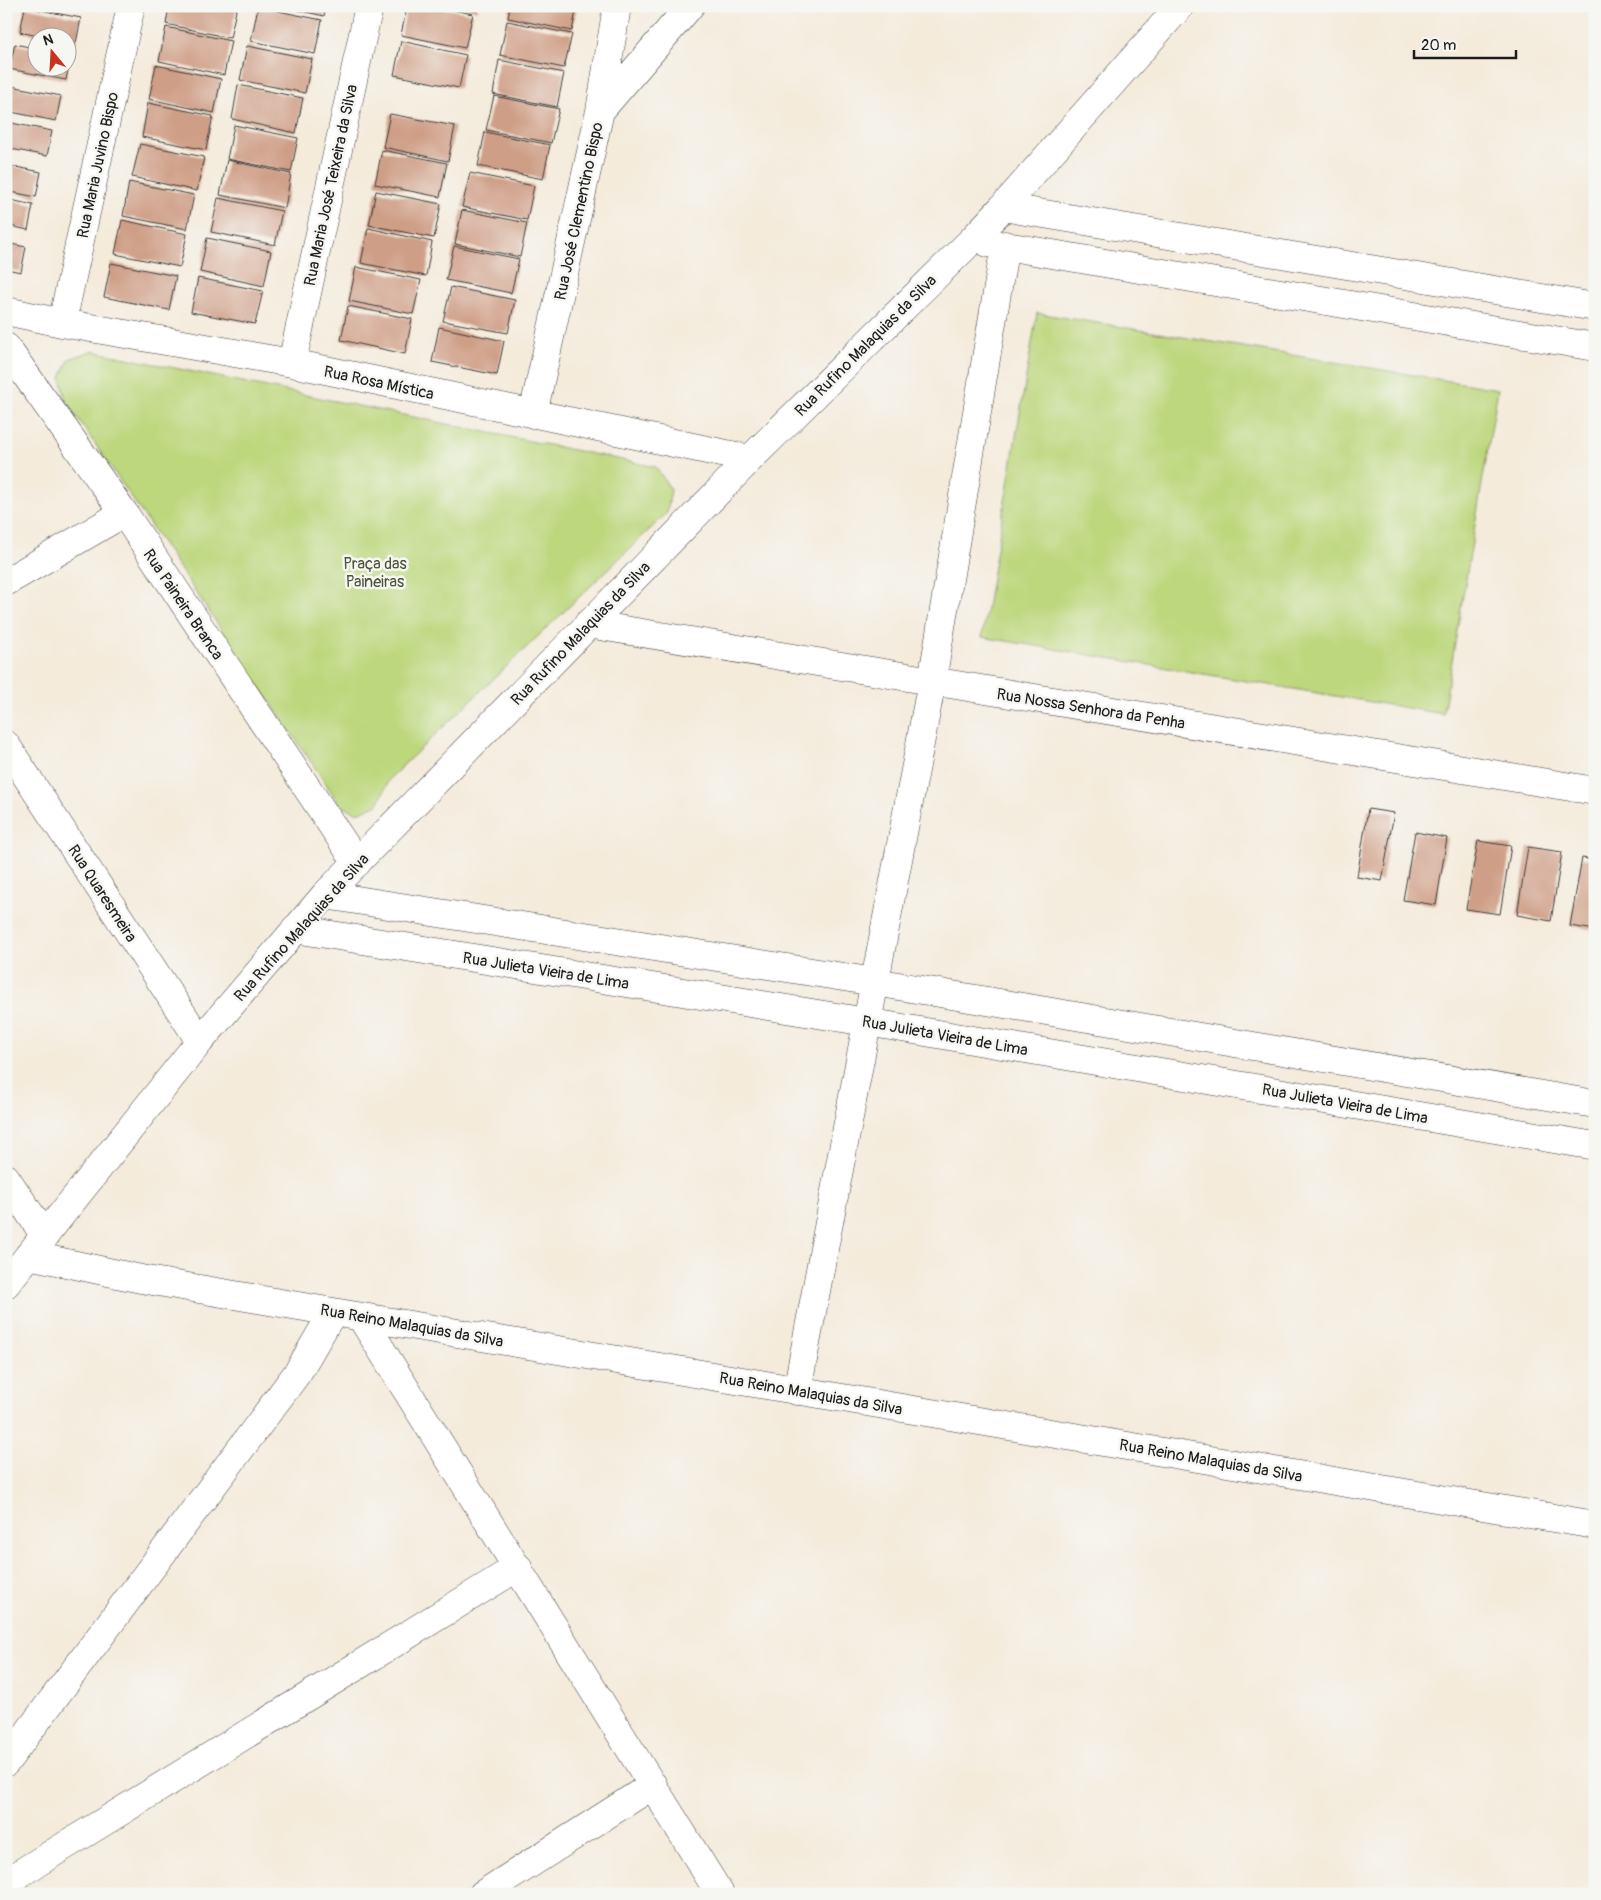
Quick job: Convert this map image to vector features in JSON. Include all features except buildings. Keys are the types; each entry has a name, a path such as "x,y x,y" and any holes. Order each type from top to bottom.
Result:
{"street":[{"name":"Rua Maria Juvino Bispo","path":"62,323 131,6"},
{"name":"Rua Maria José Teixeira da Silva","path":"292,363 369,6"},
{"name":"Rua José Clementino Bispo","path":"533,414 600,111 617,6"},
{"path":"600,111 690,6"},
{"name":"Rua Rufino Malaquias da Silva","path":"6,1284 200,1041 325,895 750,459 972,240 1180,6"},
{"path":"1003,207 1595,306"},
{"path":"972,240 1595,347"},
{"path":"797,1391 932,681 1005,245"},
{"name":"Rua Rosa Mística","path":"6,311 62,323 292,363 750,459"},
{"name":"Rua Paineira Branca","path":"6,347 124,513 357,863"},
{"path":"6,582 124,513"},
{"name":"Rua Nossa Senhora da Penha","path":"588,624 1595,791"},
{"name":"Rua Quaresmeira","path":"6,745 200,1041"},
{"path":"325,895 875,982 1595,1104"},
{"name":"Rua Julieta Vieira de Lima","path":"295,929 867,1022 1595,1146"},
{"path":"6,1178 37,1245"},
{"name":"Rua Reino Malaquias da Silva","path":"37,1245 141,1279 1595,1525"},
{"path":"6,1762 298,1372 333,1312"},
{"path":"362,1317 720,1894"},
{"path":"6,1882 518,1567"},
{"path":"484,1894 653,1785"}],"green space":[{"path":"1037,313 1498,389 1443,714 982,637"},
{"name":"Praça das Paineiras","path":"92,351 656,467 671,490 667,513 390,778 378,804 358,813 341,806 66,401 61,378 69,359"}]}
